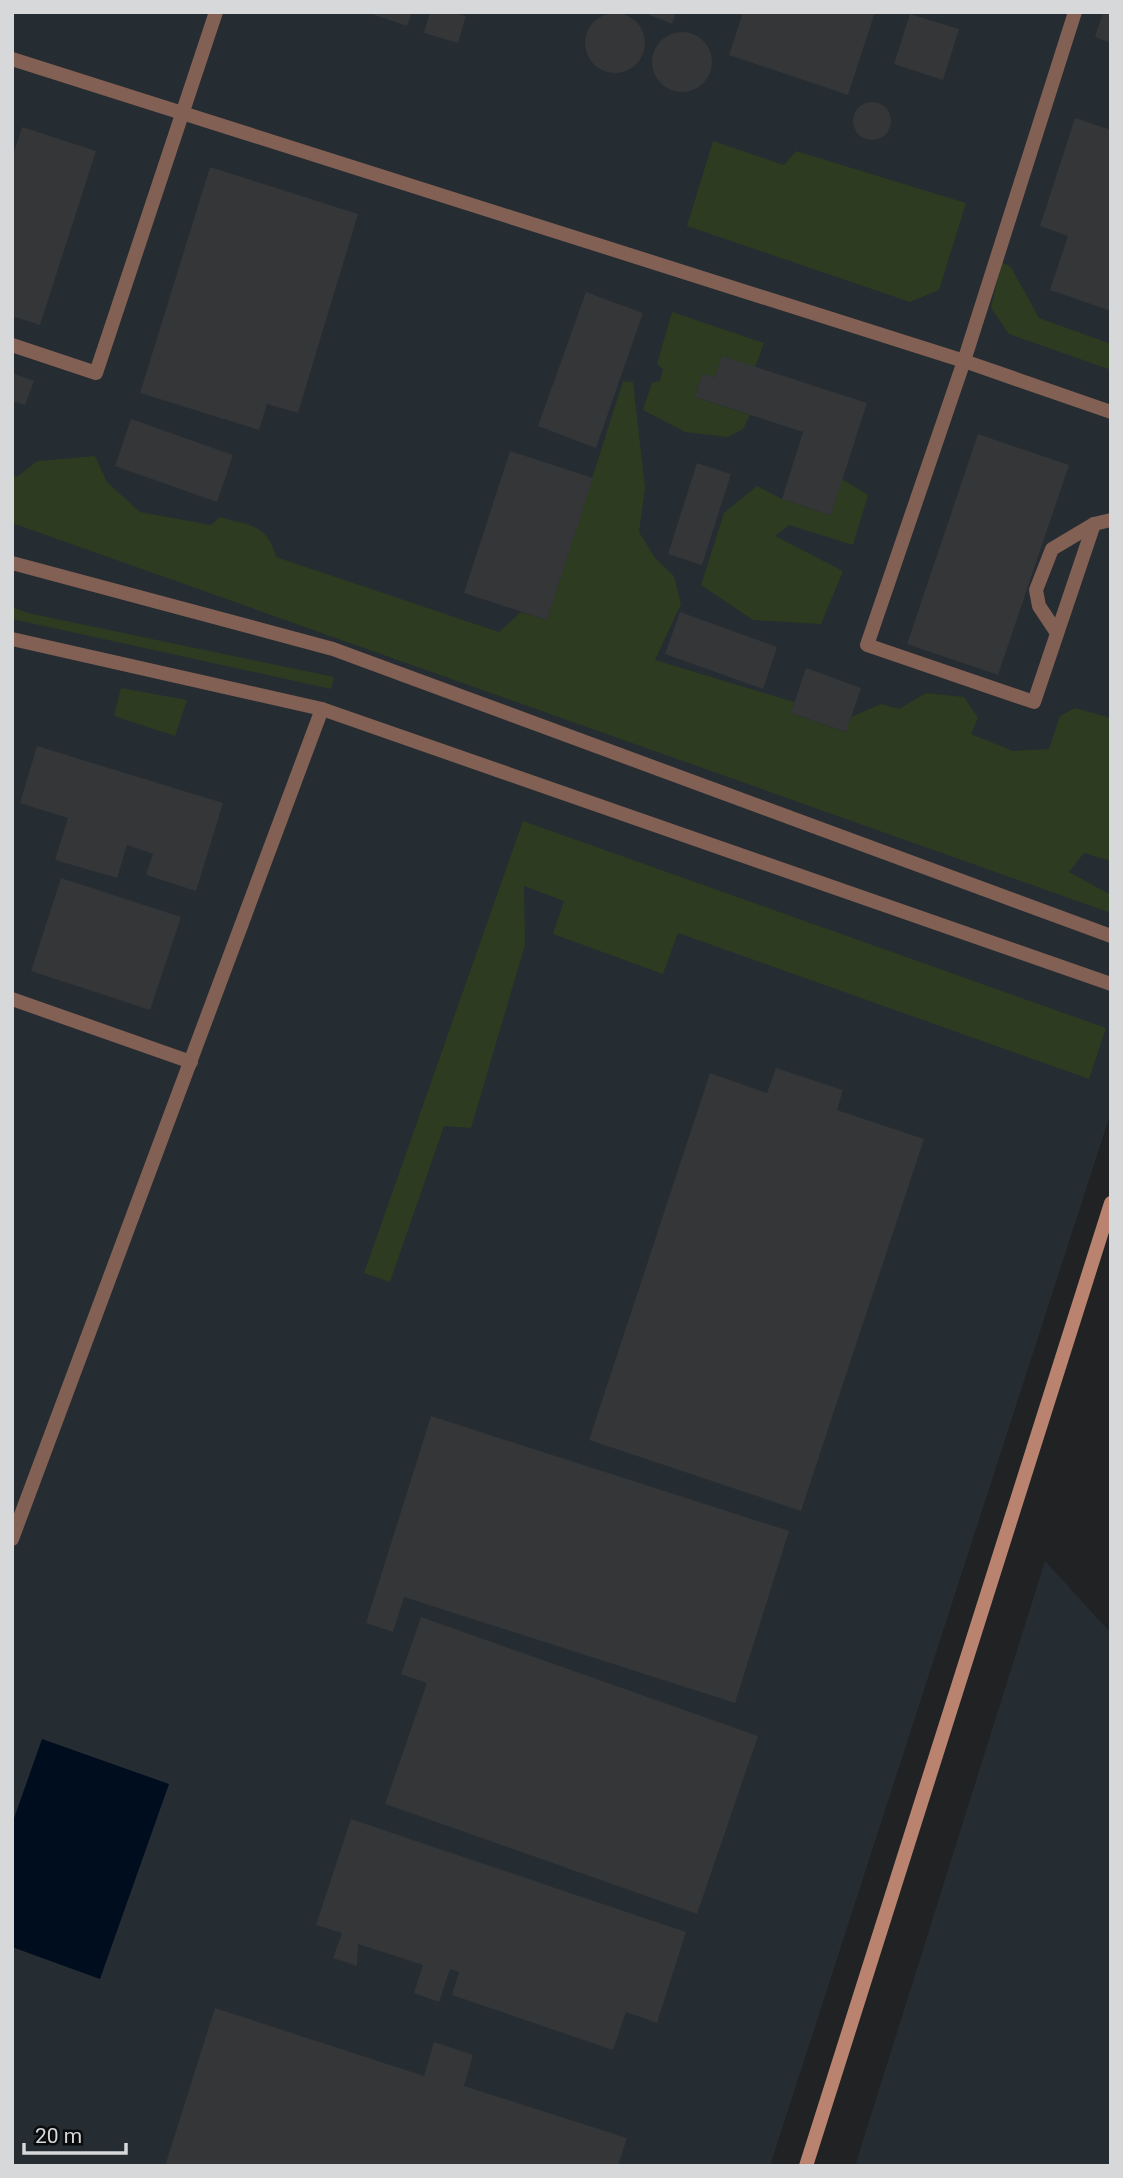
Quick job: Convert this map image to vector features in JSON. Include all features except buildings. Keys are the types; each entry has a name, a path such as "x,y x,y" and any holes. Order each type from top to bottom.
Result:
{"street":[{"path":"806,2166 1111,1203"}],"lane":[{"path":"12,345 96,373 216,12"},
{"path":"1075,12 964,361 867,645 1034,702 1094,524"},
{"path":"12,59 964,361 1111,412"},
{"path":"1058,633 1039,606 1036,590 1052,549 1094,524 1111,520"},
{"path":"12,563 333,649 1111,936"},
{"path":"12,639 322,709 1111,984"},
{"path":"12,1539 322,709"},
{"path":"12,999 191,1062"}],"shaded area":[{"path":"12,12 1111,12 1111,1112 770,2166 12,2166"},
{"path":"1045,1561 1111,1633 1111,2166 855,2166"}],"green space":[{"path":"713,141 784,165 796,151 966,203 939,290 910,302 687,226"},
{"path":"1001,262 1011,267 1039,318 1111,344 1111,370 1009,334 991,308"},
{"path":"672,312 764,343 755,367 722,356 715,377 702,374 695,397 750,415 743,429 728,437 685,432 643,410 652,383 660,381 663,369 657,364"},
{"path":"623,381 633,382 645,488 639,532 655,558 674,576 681,604 655,660 794,702 791,713 845,732 851,717 881,704 899,709 926,693 964,697 978,718 971,734 1013,751 1049,749 1060,716 1075,708 1111,718 1111,861 1084,853 1069,872 1111,895 1111,913 12,523 12,475 17,477 37,461 95,456 107,482 140,512 211,525 220,517 248,525 268,538 276,557 499,632 521,612 547,620"},
{"path":"842,479 868,495 853,545 789,525 775,536 843,571 821,624 753,620 701,585 724,513 757,486 782,499 830,515"},
{"path":"12,607 28,613 334,677 331,689 12,619"},
{"path":"121,688 187,700 175,736 114,716"},
{"path":"523,821 1106,1028 1089,1079 678,933 663,974 553,934 564,901 524,886 525,945 471,1128 444,1126 390,1282 364,1273"}],"water":[{"path":"42,1739 169,1784 100,1979 12,1947 12,1824"}]}
